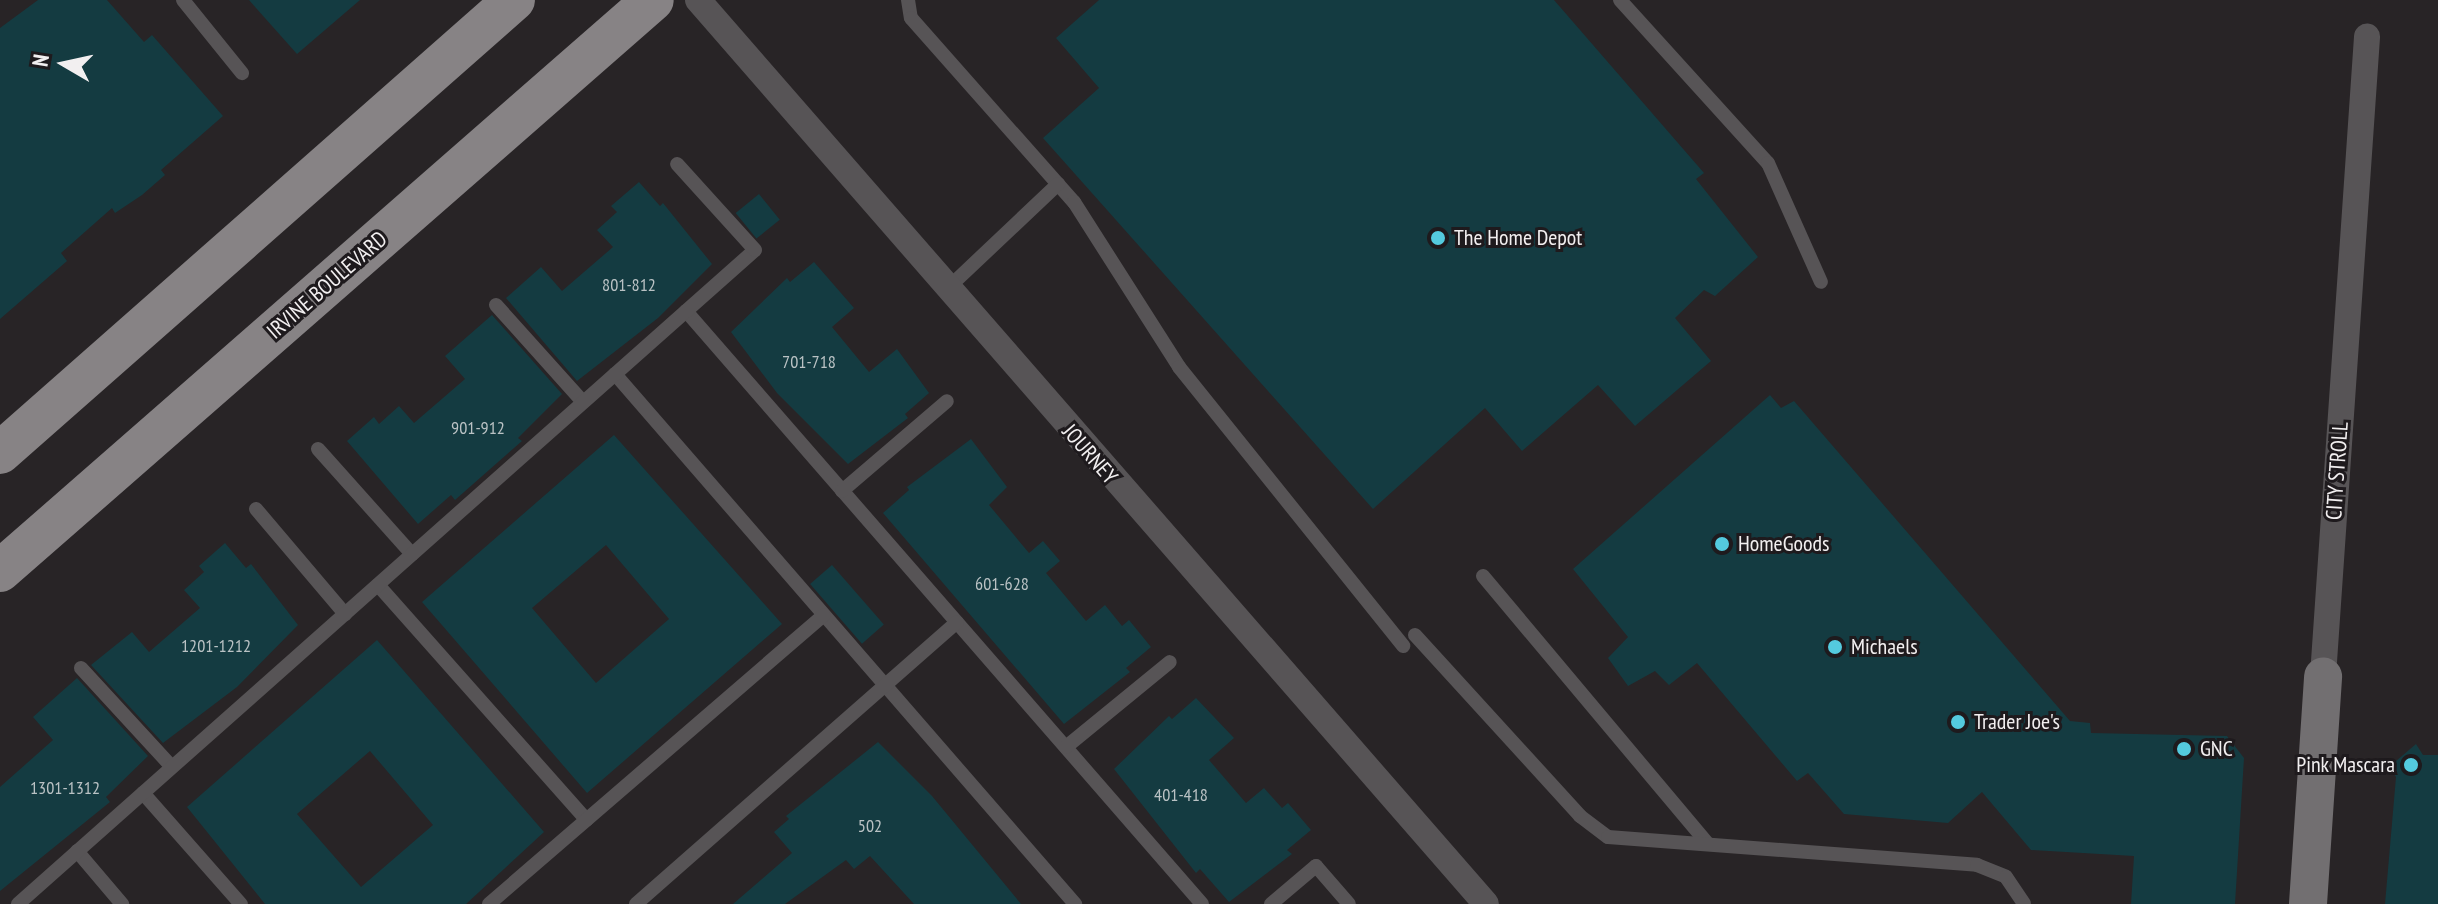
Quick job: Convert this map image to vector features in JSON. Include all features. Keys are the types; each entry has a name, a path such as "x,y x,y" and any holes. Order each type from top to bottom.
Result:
{"main road":[{"path":"0,453 514,0"},
{"name":"IRVINE BOULEVARD","path":"0,571 653,0"}],"street":[{"name":"JOURNEY","path":"698,0 1486,904"},
{"name":"CITY STROLL","path":"2308,904 2367,37"}],"lane":[{"path":"183,0 242,73"},
{"path":"908,0 911,18 1058,184 1179,367 1403,646"},
{"path":"1620,0 1768,163 1821,282"},
{"path":"18,904 755,250 677,164"},
{"path":"947,289 1058,184"},
{"path":"496,305 583,402"},
{"path":"686,311 1202,904"},
{"path":"615,374 1075,904"},
{"path":"842,491 947,401"},
{"path":"318,449 412,554"},
{"path":"256,509 345,614"},
{"path":"1483,576 1708,844"},
{"path":"378,585 587,820"},
{"path":"489,904 824,615"},
{"path":"636,904 957,622"},
{"path":"1415,635 1580,816 1608,837 1977,865 2006,877 2024,904"},
{"path":"1066,747 1170,662"},
{"path":"81,668 172,767"},
{"path":"143,793 241,904"},
{"path":"77,851 122,904"},
{"path":"1271,904 1316,866 1349,904"}],"building":[{"path":"38,0 107,0 144,42 152,35 223,116 161,170 165,175 142,195 115,213 112,208 61,253 67,261 0,319 0,28"},
{"path":"249,0 360,0 297,54"},
{"name":"The Home Depot","path":"1099,0 1554,0 1704,173 1696,179 1758,257 1715,296 1704,290 1675,318 1711,361 1635,426 1598,385 1522,451 1485,408 1373,509 1043,138 1099,88 1056,38"},
{"path":"639,182 660,206 663,203 712,264 658,318 577,381 506,298 541,267 562,291 613,247 597,230 617,212 611,206"},
{"path":"759,194 780,220 756,239 736,213"},
{"path":"814,262 854,308 832,327 869,372 897,349 929,393 905,414 908,418 848,464 777,393 731,332 787,278 790,282"},
{"path":"492,315 562,394 518,438 522,441 455,500 451,495 418,524 347,441 374,417 379,424 399,406 414,423 465,379 445,356"},
{"path":"1770,395 1781,408 1794,401 2070,721 2090,723 2091,733 2227,736 2244,758 2235,904 2131,904 2134,856 2031,850 1982,792 1948,823 1844,814 1808,773 1797,781 1697,663 1669,685 1655,671 1628,686 1608,658 1628,637 1573,569"},
{"path":"614,435 782,624 587,793 422,602","holes":["606,545 669,619 596,683 532,608"]},
{"path":"971,439 1007,487 989,505 1029,553 1043,541 1060,561 1046,573 1086,621 1105,605 1122,626 1129,620 1151,647 1126,668 1130,672 1064,724 883,513 909,490 907,487"},
{"path":"225,543 246,568 251,564 298,625 237,687 163,743 91,665 132,632 149,652 200,608 184,590 204,572 199,566"},
{"path":"832,565 884,625 862,644 810,584"},
{"path":"377,640 544,832 466,904 265,904 187,807","holes":["370,751 433,825 361,887 297,814"]},
{"path":"77,678 148,756 106,797 110,802 0,891 0,787 53,740 33,717"},
{"path":"1196,698 1234,738 1209,760 1246,803 1264,788 1282,808 1288,803 1311,830 1287,850 1292,854 1229,902 1200,869 1196,873 1114,769 1169,716 1172,719"},
{"path":"878,742 932,796 1021,904 914,904 870,856 854,869 846,860 785,904 733,904 792,853 774,832 789,819 786,816"},
{"path":"2416,744 2423,755 2438,755 2438,904 2385,904 2396,777 2389,767"}],"place":[{"name":"The Home Depot","path":"1438,238"},
{"name":"HomeGoods","path":"1722,544"},
{"name":"Michaels","path":"1835,647"},
{"name":"Trader Joe's","path":"1958,722"},
{"name":"GNC","path":"2184,749"},
{"name":"Pink Mascara","path":"2411,765"}]}
